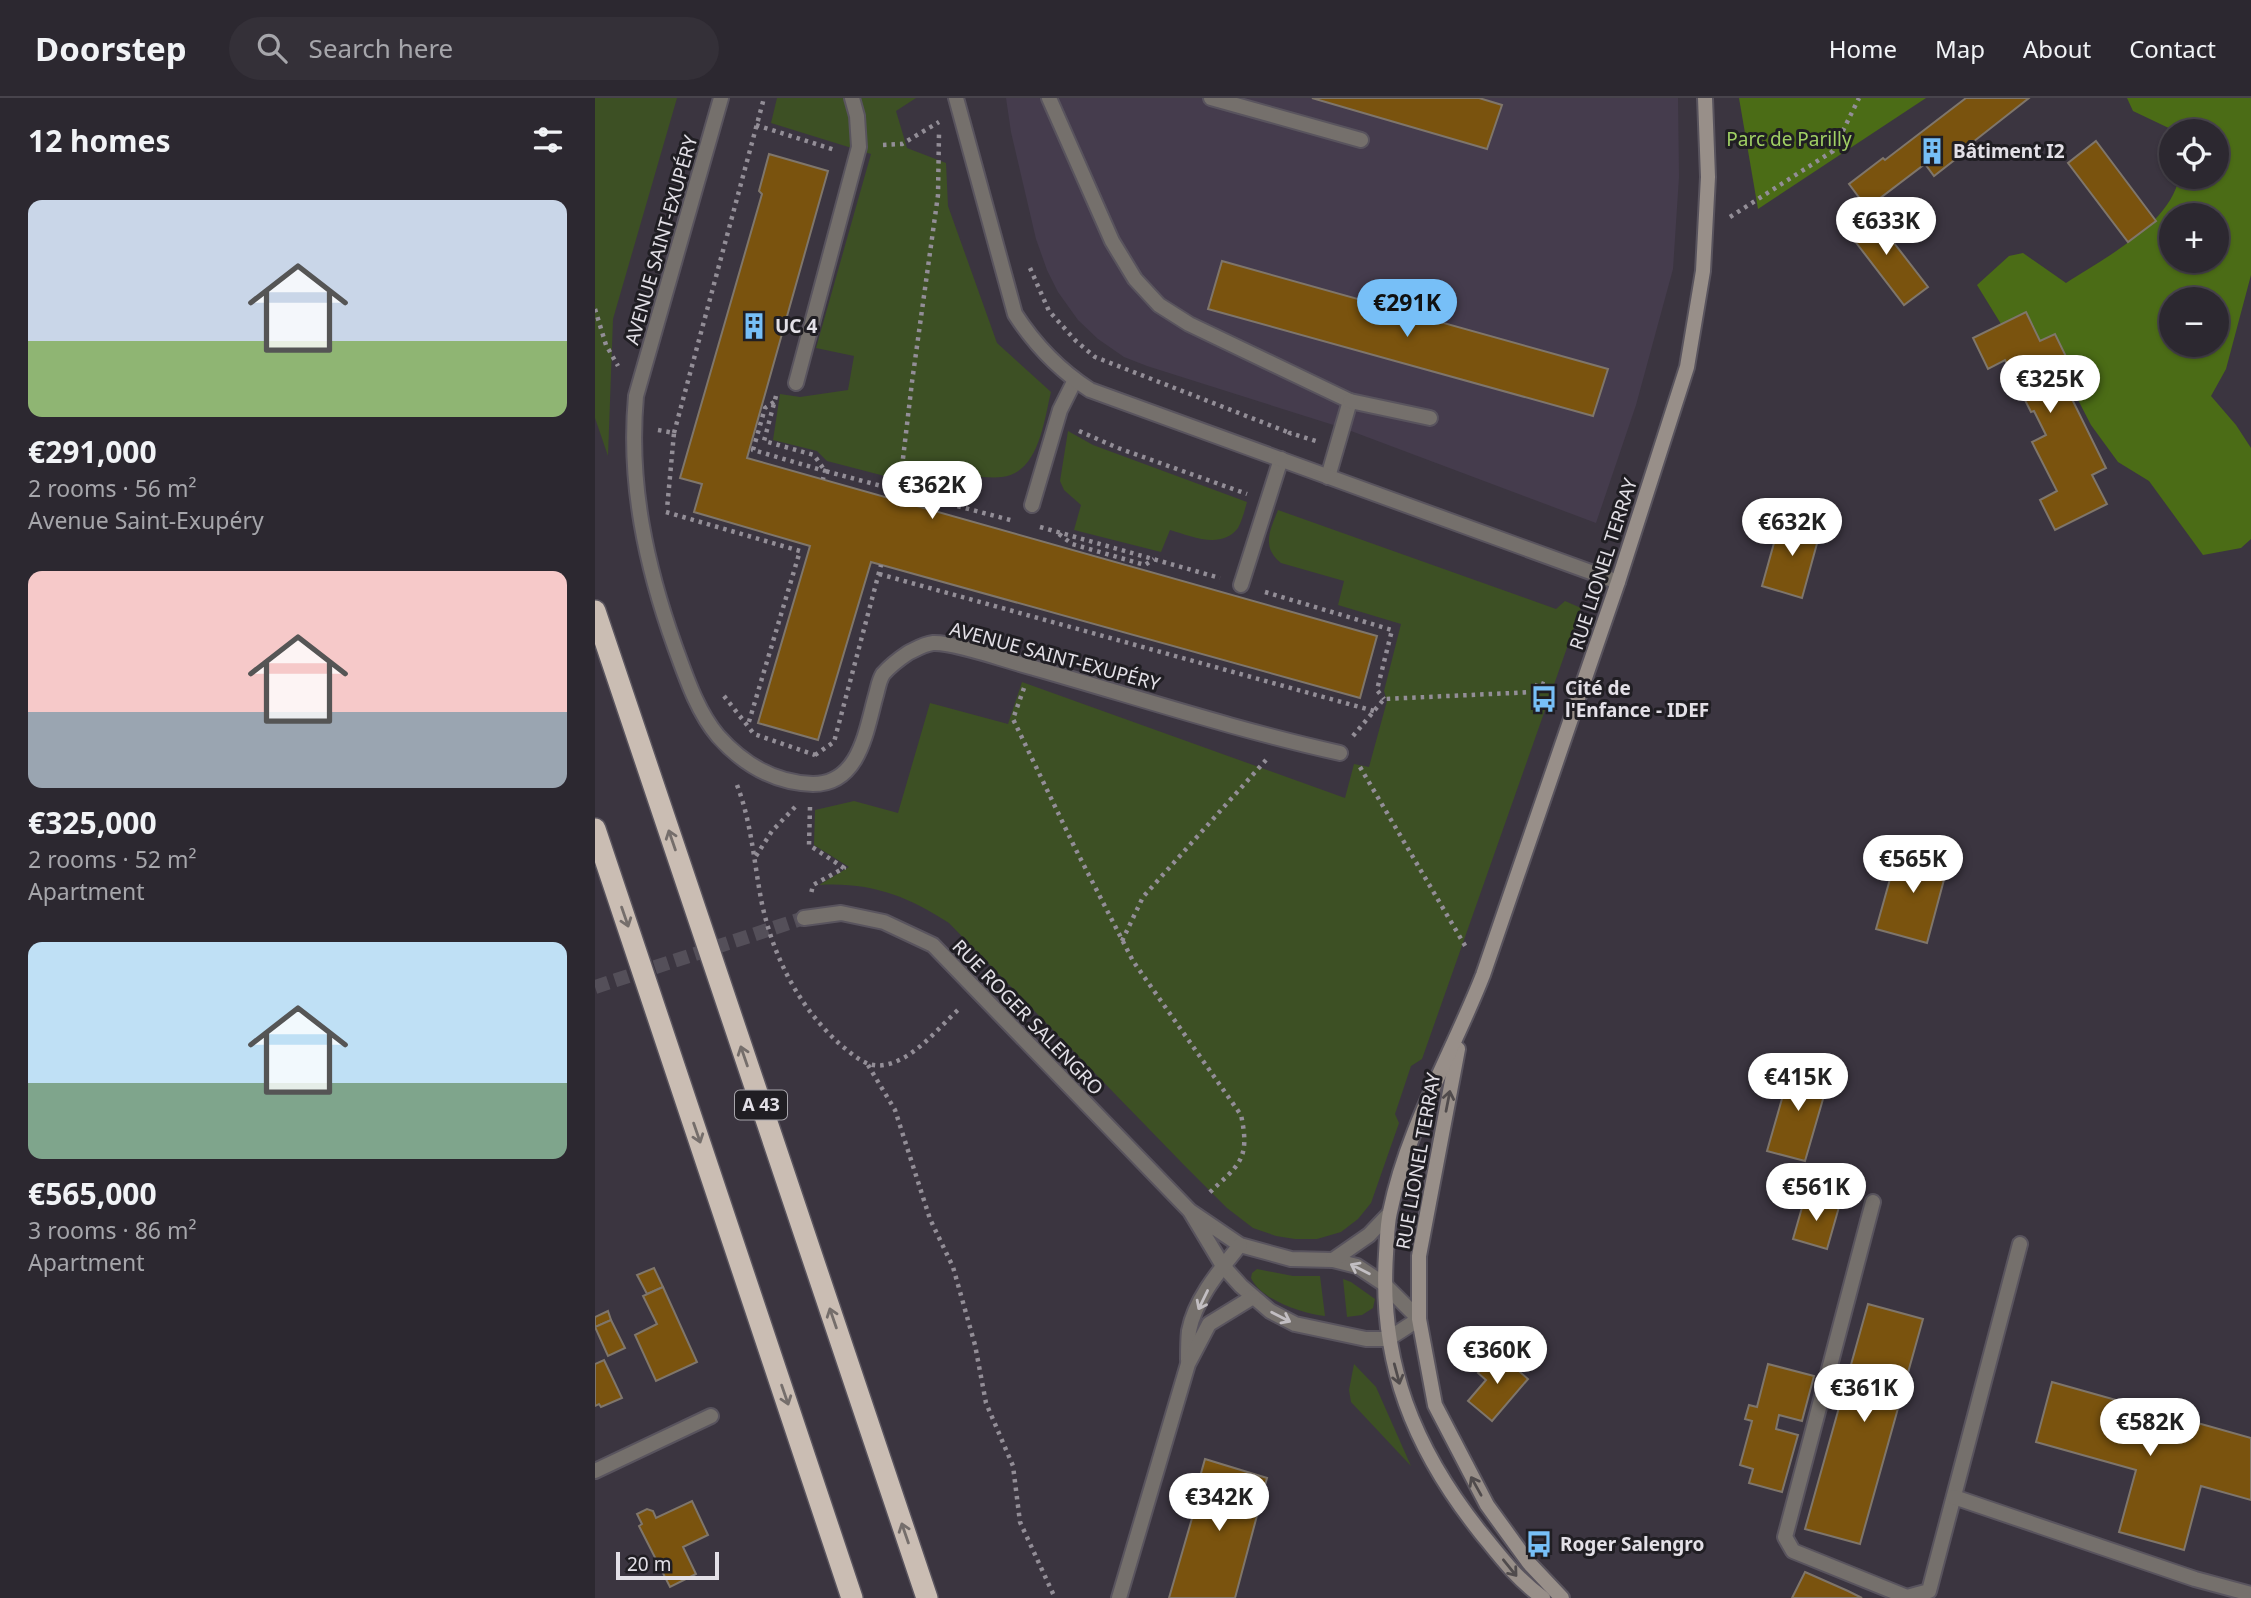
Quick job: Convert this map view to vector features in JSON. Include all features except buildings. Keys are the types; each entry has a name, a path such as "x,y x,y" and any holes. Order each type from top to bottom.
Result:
{"highway":[{"name":"A 43","path":"595,611 927,1598"},
{"path":"595,829 852,1598"}],"main road":[{"name":"RUE LIONEL TERRAY","path":"1543,1598 1519,1580 1463,1511 1425,1451 1404,1404 1388,1339 1384,1284 1389,1213 1413,1131 1462,1027 1483,975 1618,583 1687,367 1703,271 1708,177 1705,98"},
{"name":"RUE LIONEL TERRAY","path":"1462,1027 1419,1256 1419,1319 1435,1405 1459,1455 1487,1505 1529,1563 1562,1598"}],"street":[{"name":"AVENUE SAINT-EXUPÉRY","path":"721,98 636,396 633,425 638,513 657,596 687,680 717,734 740,757 762,773 812,784 829,782 843,775 860,752 881,676 898,660 932,643 1031,668 1284,741 1339,753"},
{"path":"796,383 859,147 857,116 852,98"},
{"path":"1049,98 1112,241 1135,279 1159,305 1189,324 1350,401 1430,418"},
{"path":"1211,98 1361,140"},
{"path":"958,104 1014,314 1046,355 1075,380 1090,390 1618,583"},
{"path":"1032,505 1060,411 1075,380"},
{"path":"1328,477 1350,401"},
{"path":"1241,585 1281,460"},
{"name":"RUE ROGER SALENGRO","path":"804,918 841,913 884,922 933,946 1191,1211 1240,1245 1291,1259 1333,1260 1357,1266 1384,1284 1419,1319"},
{"path":"1873,1202 1785,1537 1793,1551 1907,1597 1929,1591 2020,1244"},
{"name":"RUE ROGER SALENGRO","path":"1191,1211 1223,1266 1270,1311 1296,1324 1366,1339 1388,1339"},
{"path":"1333,1260 1369,1235 1389,1213"},
{"path":"1188,1364 1189,1330 1202,1298 1240,1245"},
{"path":"1119,1598 1188,1364 1209,1324 1253,1297"},
{"path":"1388,1339 1419,1319"},
{"path":"595,1471 711,1416"},
{"path":"1954,1497 2195,1579 2251,1594"}],"path":[{"path":"665,521 674,433 764,98"},
{"path":"1705,231 1759,200 1833,151 1859,98"},
{"path":"859,147 902,144 939,122 958,104"},
{"path":"898,501 938,195 939,122"},
{"path":"1029,265 1049,311 1076,341 1095,357 1290,433"},
{"path":"595,309 606,345 636,396"},
{"path":"774,402 765,408 753,450 825,471 823,479"},
{"path":"633,425 674,433"},
{"path":"1071,428 1118,448 1267,501"},
{"path":"901,492 1018,522"},
{"path":"666,512 800,551"},
{"path":"1031,525 1392,630 1377,690 1384,699"},
{"path":"1057,532 1072,544 1145,565 1155,559"},
{"path":"748,726 802,544"},
{"path":"812,784 815,755 834,742 881,565"},
{"path":"879,574 1374,711"},
{"path":"1031,668 1013,719 1122,942 1241,1115 1246,1140 1241,1163 1191,1211"},
{"path":"1483,975 1363,772 1353,759 1339,753 1384,699 1534,692 1538,682 1578,697"},
{"path":"720,691 754,734 815,755"},
{"path":"1122,942 1143,897 1284,741"},
{"path":"735,781 750,823 762,905 790,984 826,1032 868,1065 895,1110 930,1219 953,1267 975,1345 986,1403 1013,1466 1020,1521 1055,1598"},
{"path":"756,857 772,831 793,807 811,800 809,845 844,868 813,885"},
{"path":"868,1065 890,1063 912,1052 978,991"}],"shaded area":[{"path":"1006,98 1678,98 1679,177 1673,269 1636,405 1596,523 1343,428 1147,366 1124,357 1098,339 1078,320 1058,292 1047,270 1036,239 1011,132"}],"green space":[{"path":"595,98 677,98 613,319 608,456 595,418"},
{"path":"777,98 916,98 896,111 907,148 946,163 948,206 997,343 1051,392 1038,444 1032,456 1014,473 999,477 980,477 973,499 827,461 817,451 773,440 780,394 800,397 848,390 854,356 816,348 871,154 771,123"},
{"name":"Parc de Parilly","path":"1739,98 1926,98 1758,209"},
{"path":"2127,98 2251,98 2251,275 2226,369 2211,396 2236,425 2251,448 2251,539 2241,548 2203,555 2149,481 2118,462 2091,425 2076,396 2079,383 2055,334 2040,341 2026,312 2001,324 1977,285 2009,256 2023,253 2066,283 2133,239 2159,214 2159,273 2229,273 2229,203 2167,203 2175,189 2229,189 2229,119 2159,119 2159,123 2133,111"},
{"path":"1068,431 1093,445 1247,502 1238,528 1231,535 1215,540 1196,538 1170,530 1161,552 1074,530 1081,505 1064,490 1060,481"},
{"path":"1278,510 1556,609 1565,601 1581,608 1422,1059 1411,1066 1395,1114 1399,1123 1371,1203 1358,1219 1341,1232 1317,1239 1276,1236 1253,1228 1227,1208 949,923 918,905 888,893 855,886 819,885 849,867 814,845 815,810 854,801 898,813 930,703 1008,724 1022,682 1345,798 1354,764 1369,767 1387,701 1384,691 1401,624 1338,605 1344,581 1281,563 1269,544 1270,531"},
{"path":"1257,1269 1293,1276 1320,1276 1325,1316 1295,1309 1264,1293 1251,1278"},
{"path":"1343,1279 1375,1299 1373,1308 1362,1315 1347,1317"},
{"path":"1354,1364 1376,1387 1411,1466 1351,1402 1349,1390"}],"tunnel":[{"path":"595,987 804,918"}],"place":[{"name":"Bâtiment I2","path":"1932,151"},
{"name":"UC 4","path":"754,326"},
{"name":"Cité de l'Enfance - IDEF","path":"1544,699"},
{"name":"Roger Salengro","path":"1539,1544"}]}
